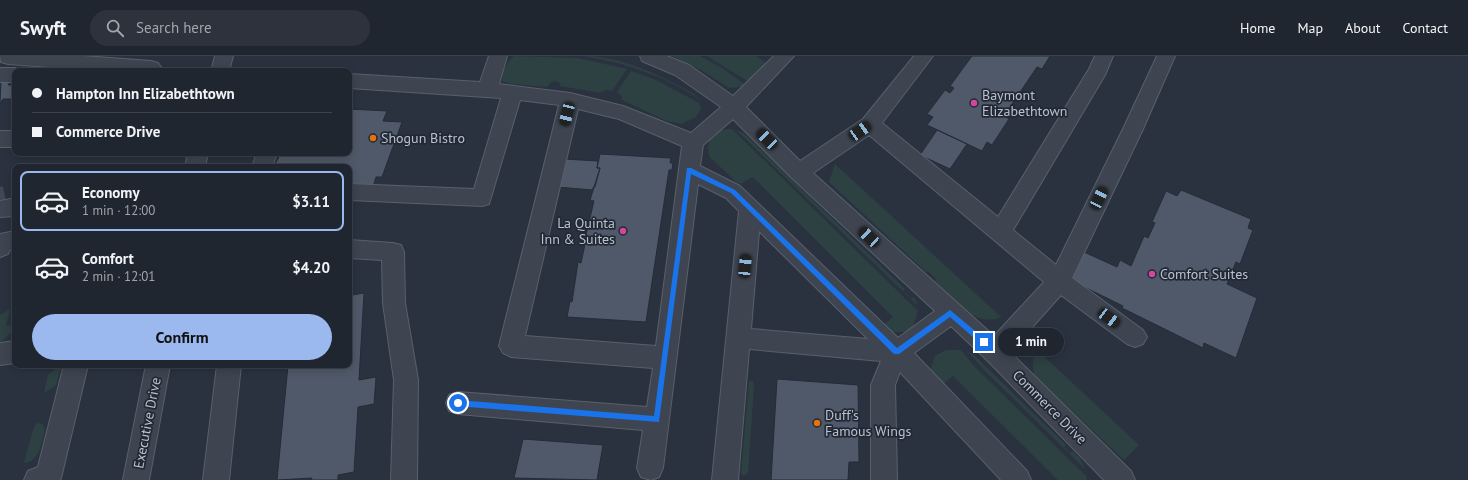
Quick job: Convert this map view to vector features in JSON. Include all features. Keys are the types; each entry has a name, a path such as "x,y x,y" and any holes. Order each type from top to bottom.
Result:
{"street":[{"path":"207,56 207,68"},
{"path":"221,68 224,56"},
{"path":"487,90 498,56"},
{"name":"Commerce Drive","path":"649,56 682,70 734,107 800,172 995,352 1121,480"},
{"path":"650,468 666,358 693,142 734,107 785,56"},
{"path":"800,172 870,124 924,56"},
{"path":"1000,232 1098,70 1104,56"},
{"path":"995,352 1058,281 1133,129 1166,56"},
{"path":"6,57 151,68"},
{"path":"0,75 12,75"},
{"path":"352,81 487,90 547,96 570,100 623,113 693,142"},
{"path":"352,192 482,198 512,93"},
{"path":"570,100 511,346 666,358"},
{"path":"870,124 1058,281 1135,337"},
{"path":"0,139 12,138"},
{"path":"689,170 733,192 897,352 1018,480"},
{"path":"725,480 750,210"},
{"path":"0,248 2,242 12,240"},
{"path":"352,249 393,252 394,303 406,380 404,480"},
{"path":"884,480 883,385 897,352 950,312"},
{"path":"739,338 897,352"},
{"path":"0,354 12,352"},
{"path":"37,480 48,478 75,368"},
{"name":"Executive Drive","path":"136,480 157,368"},
{"path":"216,480 229,368"},
{"path":"458,403 657,419"}],"shaded area":[{"path":"514,56 578,58 627,69 612,91 606,90 600,93 560,86 560,83 555,81 551,82 547,87 511,84 502,81 505,67"},
{"path":"583,56 612,59 640,68 681,87 694,94 699,99 672,83 643,71 613,62"},
{"path":"672,56 700,56 722,68 746,85 729,88 701,70"},
{"path":"707,56 756,56 766,63 749,82"},
{"path":"631,71 656,80 699,103 701,108 696,117 681,124 667,121 622,100 622,96 617,92"},
{"path":"726,129 732,129 918,311 913,327 904,332 888,332 883,325 893,317 753,177 740,184 710,157 708,146 712,137 716,133"},
{"path":"736,130 744,133 905,289 903,291 912,299 914,297 918,306"},
{"path":"835,164 1001,317 991,320 982,319 964,310 956,303 935,281 936,279 928,271 926,272 829,182"},
{"path":"10,309 6,326 12,325 12,332 0,343 0,315"},
{"path":"1035,348 1139,445 1124,460 1034,375 1033,363"},
{"path":"946,350 961,350 974,366 1086,476 1087,480 1058,480 953,376 941,386 929,373 935,356"},
{"path":"968,352 973,354 1066,445 1064,447 1070,453 1072,451 1080,458 1085,469 984,370"},
{"path":"60,368 56,385 44,393 48,374"},
{"path":"749,381 753,381 754,385 748,473 744,476 741,473"},
{"path":"37,423 42,424 45,428 42,444 35,458 26,463 24,462 34,427"}],"building":[{"name":"Baymont Elizabethtown","path":"972,56 1050,56 1042,69 1037,67 1004,116 1009,119 992,145 987,142 982,151 927,125 933,117 927,114 945,90 950,93 954,88 950,86"},
{"path":"1,82 10,82 8,85 12,85 12,99 3,99 0,104"},
{"name":"Shogun Bistro","path":"352,109 387,111 383,121 402,122 382,177 376,177 372,190 352,188 352,164 275,164 279,156 352,156"},
{"path":"937,130 967,144 950,169 920,155"},
{"name":"La Quinta Inn & Suites","path":"600,154 671,158 670,163 673,163 672,170 669,170 646,322 567,317 570,301 572,302 578,262 581,263 594,201 590,200 600,168 597,168"},
{"path":"564,159 598,161 597,168 600,168 593,190 557,187"},
{"name":"Comfort Suites","path":"1181,190 1251,219 1248,228 1253,230 1240,264 1236,262 1227,284 1257,298 1236,358 1204,343 1203,348 1122,308 1123,306 1070,280 1084,252 1117,267 1120,260 1131,266 1144,236 1148,238 1155,223 1152,222 1166,191 1177,196"},
{"path":"364,293 359,380 376,377 374,404 358,407 354,472 338,475 338,480 311,480 312,478 277,480 288,368 352,368 352,295"},
{"name":"Duff's Famous Wings","path":"777,379 858,385 859,462 849,462 848,480 771,480"},
{"path":"523,439 603,445 597,480 514,478"}],"tunnel":[{"path":"0,198 5,197"}],"place":[{"name":"Baymont Elizabethtown","path":"974,103"},
{"name":"Shogun Bistro","path":"373,138"},
{"name":"La Quinta Inn & Suites","path":"623,231"},
{"name":"Comfort Suites","path":"1152,274"},
{"name":"Duff's Famous Wings","path":"817,423"}],"route":[{"path":"458,403 657,419 689,170 733,192 897,352 950,312 984,342"}]}
